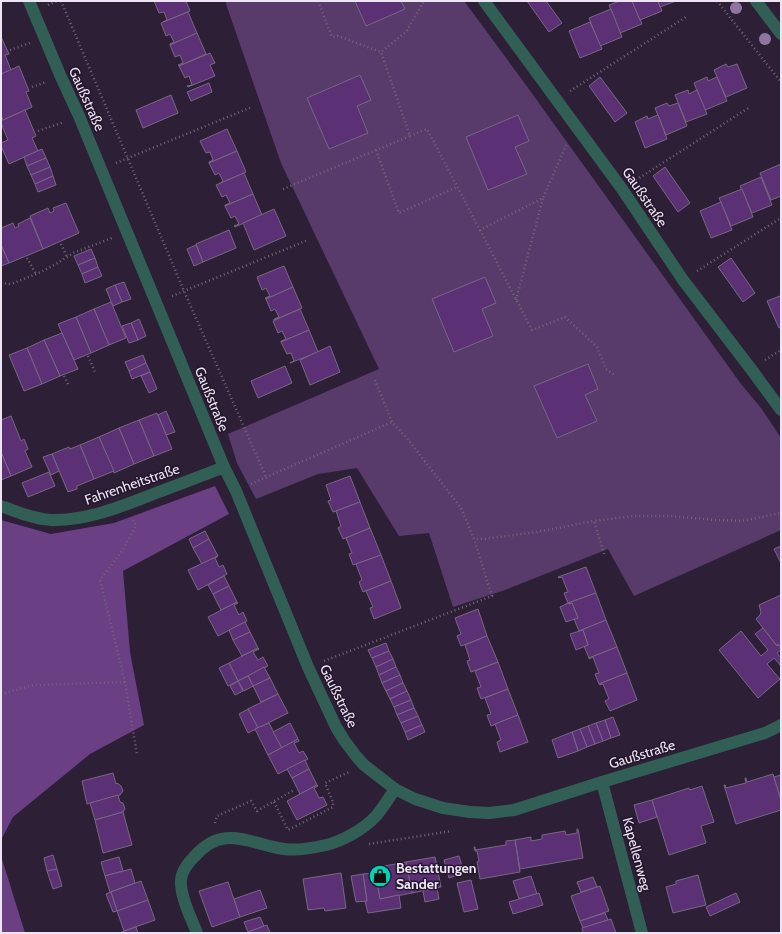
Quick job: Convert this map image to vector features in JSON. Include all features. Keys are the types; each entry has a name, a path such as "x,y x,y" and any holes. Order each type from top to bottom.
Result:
{"street":[{"name":"Gaußstraße","path":"29,1 79,116 308,667 336,727 344,740 364,765 395,789 415,799 443,808 489,813 514,810 765,733 781,726"},
{"name":"Gaußstraße","path":"484,1 576,124 683,280 781,410"},
{"path":"756,1 781,34"},
{"name":"Fahrenheitstraße","path":"1,506 32,517 51,520 88,516 126,505 224,467"},
{"name":"Kapellenweg","path":"602,782 642,933"},
{"path":"197,933 183,897 182,875 197,853 212,842 229,837 241,838 285,850 318,847 339,841 358,831 376,816 395,789"}],"path":[{"path":"61,1 184,291 266,477"},
{"path":"318,1 332,37 338,36 381,52"},
{"path":"381,52 406,32 424,1"},
{"path":"717,1 781,82"},
{"path":"557,100 686,17"},
{"path":"381,52 410,136"},
{"path":"622,189 750,106"},
{"path":"101,169 252,107"},
{"path":"38,131 79,116"},
{"path":"516,300 543,198 576,124"},
{"path":"284,189 427,129 532,330 565,317 596,347 606,369 615,375"},
{"path":"376,150 399,213 457,186"},
{"path":"480,230 543,198"},
{"path":"683,280 781,218"},
{"path":"1,283 14,283 56,264 73,253 127,232"},
{"path":"156,302 308,240"},
{"path":"61,244 67,257"},
{"path":"27,258 36,274"},
{"path":"88,356 95,372"},
{"path":"64,376 69,386"},
{"path":"308,667 492,596 474,539 460,508 406,437 392,422 375,380"},
{"path":"236,491 392,422"},
{"path":"126,505 136,526 122,551 100,580 125,682 137,755"},
{"path":"474,539 537,532 594,520 642,516 670,516 742,521 781,513"},
{"path":"594,520 604,554"},
{"path":"1,694 34,685 125,682"},
{"path":"274,802 288,830 333,807 333,802 325,784 364,765"},
{"path":"214,827 217,816 251,801 257,811 294,790"},
{"path":"362,846 452,831"}],"shaded area":[{"path":"225,1 464,1 741,384 761,408 781,438 781,530 634,596 608,549 505,590 453,607 429,533 399,536 357,468 318,474 256,499 237,463 228,434 379,369 281,163"},
{"path":"215,486 229,514 123,571 130,652 144,725 90,754 13,817 1,840 1,520 51,534 114,523"},
{"path":"1,856 25,933 1,933"}],"building":[{"path":"154,1 186,1 190,11 163,22 167,20 164,12 159,13"},
{"path":"355,1 401,1 405,9 366,26"},
{"path":"527,1 546,1 562,23 549,32"},
{"path":"620,1 632,1 642,24 620,33 609,5"},
{"path":"632,1 658,1 662,11 640,20"},
{"path":"658,1 676,1 660,7"},
{"path":"611,9 622,37 600,46 589,18"},
{"path":"188,12 197,33 170,45 174,42 170,34 166,36 161,23"},
{"path":"590,22 602,49 580,58 569,31"},
{"path":"197,33 206,54 179,66 178,65 183,63 180,55 175,57 170,45"},
{"path":"1,37 9,54 5,55 11,70 1,74"},
{"path":"210,53 215,63 210,65 215,76 188,87 187,86 192,85 189,76 185,78 179,66"},
{"path":"726,64 728,67 737,64 747,88 726,97 714,70"},
{"path":"19,66 29,91 26,92 32,107 3,120 1,115 1,74"},
{"path":"360,75 371,100 357,106 368,133 329,149 307,98"},
{"path":"600,77 627,113 615,122 589,86"},
{"path":"707,77 708,81 717,77 727,101 705,110 694,83"},
{"path":"209,83 212,92 191,101 187,92"},
{"path":"688,90 689,94 697,90 707,114 686,122 675,95"},
{"path":"171,95 178,113 143,128 136,110"},
{"path":"667,103 669,106 678,103 687,126 666,135 655,108"},
{"path":"25,110 36,136 32,138 38,151 9,164 1,146 1,143 8,140 1,121"},
{"path":"518,115 529,141 515,147 527,174 488,190 466,137"},
{"path":"658,115 667,139 645,148 635,122 647,116 648,119"},
{"path":"227,129 237,151 209,163 213,160 210,152 206,153 200,141"},
{"path":"42,149 46,158 27,166 24,157"},
{"path":"237,151 246,172 219,184 223,181 219,173 215,175 209,163"},
{"path":"46,158 50,167 31,175 27,166"},
{"path":"781,164 781,196 771,200 760,173"},
{"path":"50,167 53,176 35,184 31,175"},
{"path":"665,167 690,203 678,212 653,176"},
{"path":"244,173 253,194 225,206 230,203 226,195 222,197 216,185"},
{"path":"53,176 56,185 38,192 35,184"},
{"path":"761,177 772,205 752,213 740,186"},
{"path":"742,189 753,217 731,226 719,198"},
{"path":"253,194 262,215 235,227 234,226 239,224 235,216 231,218 225,206"},
{"path":"721,202 732,230 711,238 700,211"},
{"path":"66,203 79,233 43,249 30,216 48,208 50,213 54,211 53,208"},
{"path":"274,209 286,236 254,250 243,223"},
{"path":"30,218 43,249 9,263 1,245 1,228 13,223 15,228 19,226 18,224"},
{"path":"229,230 236,248 203,262 196,244"},
{"path":"1,245 9,263 1,266"},
{"path":"196,245 203,262 194,266 187,249"},
{"path":"91,249 95,258 78,265 74,256"},
{"path":"95,258 98,267 82,274 78,265"},
{"path":"731,258 755,293 743,302 718,267"},
{"path":"284,266 293,287 266,299 265,298 270,296 266,288 262,290 257,277"},
{"path":"98,267 102,276 85,283 82,274"},
{"path":"485,277 496,303 482,309 493,336 454,352 432,299"},
{"path":"124,282 131,299 122,302 115,285"},
{"path":"115,285 122,302 113,306 106,289"},
{"path":"293,287 302,308 274,320 279,317 275,309 271,311 266,299"},
{"path":"780,296 781,327 779,328 767,301"},
{"path":"111,302 126,338 109,345 94,309"},
{"path":"94,309 109,345 91,353 76,317"},
{"path":"300,309 309,330 281,342 286,339 282,331 278,333 273,321"},
{"path":"76,317 91,353 74,360 58,324"},
{"path":"139,319 146,336 138,340 131,323"},
{"path":"131,323 138,340 129,343 122,326"},
{"path":"309,330 318,352 290,363 294,361 291,353 287,354 281,342"},
{"path":"62,333 78,369 60,376 44,340"},
{"path":"44,340 60,376 42,384 27,348"},
{"path":"330,346 340,372 310,385 300,360"},
{"path":"27,348 42,384 24,391 9,355"},
{"path":"143,355 146,363 129,371 125,362"},
{"path":"146,363 150,372 132,379 129,371"},
{"path":"588,364 598,389 585,395 597,421 557,438 534,386"},
{"path":"285,366 292,383 258,398 251,381"},
{"path":"150,372 157,389 149,393 141,376"},
{"path":"166,411 175,432 166,435 158,415"},
{"path":"157,413 172,449 154,456 139,420"},
{"path":"11,416 21,441 24,439 28,449 25,451 32,467 11,476 1,452 1,420"},
{"path":"139,420 154,456 134,464 119,428"},
{"path":"119,428 134,464 114,473 99,437"},
{"path":"99,437 114,471 94,479 80,445"},
{"path":"80,445 94,479 77,486 77,489 68,492 52,454 69,447 70,449"},
{"path":"1,452 11,476 1,480"},
{"path":"52,454 59,471 51,475 43,457"},
{"path":"49,472 55,486 28,497 22,483"},
{"path":"350,476 360,502 333,512 328,501 331,500 326,485"},
{"path":"360,502 370,528 343,539 338,528 341,526 336,511"},
{"path":"370,528 381,555 353,565 349,554 352,553 346,538"},
{"path":"205,531 209,539 193,548 189,539"},
{"path":"209,539 218,556 202,564 193,548"},
{"path":"781,546 781,563 774,549"},
{"path":"381,555 391,581 363,592 359,582 362,580 356,564"},
{"path":"218,556 215,558 219,567 223,565 227,574 198,590 188,570"},
{"path":"586,567 596,593 568,603 564,593 568,592 562,577 558,577"},
{"path":"224,576 229,586 213,594 208,585"},
{"path":"391,581 401,608 374,619 370,608 373,607 366,591"},
{"path":"229,586 237,602 221,610 213,594"},
{"path":"596,593 606,620 579,631 574,619 578,618 572,603 568,603"},
{"path":"781,595 781,648 778,644 777,646 756,619 761,612 759,605"},
{"path":"237,602 238,603 234,605 239,615 243,612 247,621 218,636 208,617"},
{"path":"568,603 572,603 578,618 566,622 560,607"},
{"path":"478,609 487,636 461,646 457,636 461,634 455,618"},
{"path":"606,620 617,647 589,658 584,646 588,645 583,630 579,631"},
{"path":"245,622 250,632 233,640 229,630"},
{"path":"763,628 777,646 778,644 781,648 781,650 777,653 781,658 781,666 774,658 767,664 780,679 758,698 719,650 741,631 761,656 768,650 755,634"},
{"path":"583,630 588,645 576,650 570,634"},
{"path":"250,632 258,648 242,656 233,640"},
{"path":"487,636 498,662 471,672 467,661 470,660 465,645"},
{"path":"386,643 389,651 372,658 368,650"},
{"path":"617,647 627,673 599,684 595,674 599,673 593,657 589,658"},
{"path":"258,648 259,649 253,652 258,660 263,657 268,666 238,681 229,663"},
{"path":"389,651 393,659 376,667 372,658"},
{"path":"393,659 396,667 379,675 376,667"},
{"path":"498,662 508,689 481,699 477,688 481,687 475,671"},
{"path":"229,663 238,681 228,686 219,668"},
{"path":"264,667 270,678 253,686 248,676"},
{"path":"396,667 400,675 382,683 379,675"},
{"path":"627,673 637,700 610,711 605,701 609,699 603,684 599,684"},
{"path":"400,675 403,683 386,691 382,683"},
{"path":"248,676 253,686 244,691 238,681"},
{"path":"270,678 278,694 261,702 253,686"},
{"path":"238,681 243,691 235,695 230,686"},
{"path":"403,683 407,691 390,699 386,691"},
{"path":"508,689 518,715 491,726 487,715 491,714 485,698"},
{"path":"407,691 411,700 394,707 390,699"},
{"path":"278,694 288,713 258,728 248,709"},
{"path":"411,700 414,708 397,715 394,707"},
{"path":"414,708 418,716 401,723 397,715"},
{"path":"248,709 258,728 248,733 239,714"},
{"path":"518,715 528,742 500,752 497,742 501,740 495,724"},
{"path":"418,716 422,725 405,732 401,723"},
{"path":"613,717 620,735 611,738 605,720"},
{"path":"605,720 611,738 603,741 596,723"},
{"path":"269,723 282,748 268,755 255,729"},
{"path":"290,723 298,739 282,748 273,732"},
{"path":"596,723 603,741 595,744 588,726"},
{"path":"422,725 425,732 408,740 405,732"},
{"path":"588,726 595,744 587,747 580,729"},
{"path":"580,729 587,747 578,751 572,732"},
{"path":"572,732 578,751 558,758 552,740"},
{"path":"298,739 299,741 294,743 299,753 303,751 308,759 278,774 268,755"},
{"path":"305,760 309,769 292,778 287,769"},
{"path":"309,769 317,785 300,794 292,778"},
{"path":"113,773 116,784 117,783 121,786 123,791 120,795 87,804 82,781"},
{"path":"773,774 781,800 781,810 736,824 724,785 726,788 746,783 745,778 747,782"},
{"path":"781,775 781,800 774,777"},
{"path":"317,785 318,786 314,788 319,798 323,797 327,805 297,820 287,801"},
{"path":"702,786 714,822 701,826 706,843 669,855 652,800 689,788 690,790"},
{"path":"118,795 120,802 123,803 125,809 123,812 95,820 90,803"},
{"path":"652,800 657,817 639,823 634,805"},
{"path":"123,812 132,845 103,853 95,820"},
{"path":"577,829 583,858 520,869 515,840 531,837 531,841 542,839 542,835 565,831 566,835 577,833"},
{"path":"515,840 520,872 480,879 477,862 479,861 477,851 475,851 474,847 475,850 506,845 506,841"},
{"path":"53,855 57,869 47,871 44,858"},
{"path":"459,856 464,873 449,878 444,860"},
{"path":"119,857 123,871 105,876 101,862"},
{"path":"435,857 441,887 412,893 406,862"},
{"path":"406,862 412,893 380,899 374,868"},
{"path":"57,869 62,886 53,889 47,871"},
{"path":"131,869 135,883 110,892 105,876"},
{"path":"374,871 380,899 399,895 401,908 368,913 365,901 367,901 363,874 374,873"},
{"path":"341,873 346,908 325,911 324,908 308,910 303,879"},
{"path":"363,874 367,901 356,902 351,876"},
{"path":"698,875 706,905 673,913 666,887 676,884 676,881"},
{"path":"531,876 537,894 519,899 513,881"},
{"path":"593,877 597,887 581,892 577,882"},
{"path":"471,880 478,909 464,912 457,883"},
{"path":"141,881 148,900 117,911 111,892"},
{"path":"228,882 240,917 212,927 199,891"},
{"path":"600,886 609,911 580,921 571,896"},
{"path":"437,888 439,899 425,902 423,891"},
{"path":"260,890 267,908 240,917 234,899"},
{"path":"111,892 117,911 113,912 106,894"},
{"path":"539,893 543,905 513,914 509,902"},
{"path":"736,893 740,902 710,916 706,907"},
{"path":"148,900 155,920 124,931 117,911"},
{"path":"605,913 608,920 583,928 580,921"},
{"path":"260,917 264,926 248,932 244,922"},
{"path":"611,919 616,933 583,933 582,928"},
{"path":"267,925 270,933 248,933 248,932"},
{"path":"136,927 138,933 119,933"}],"place":[{"name":"Bestattungen Sander","path":"380,876"}]}
